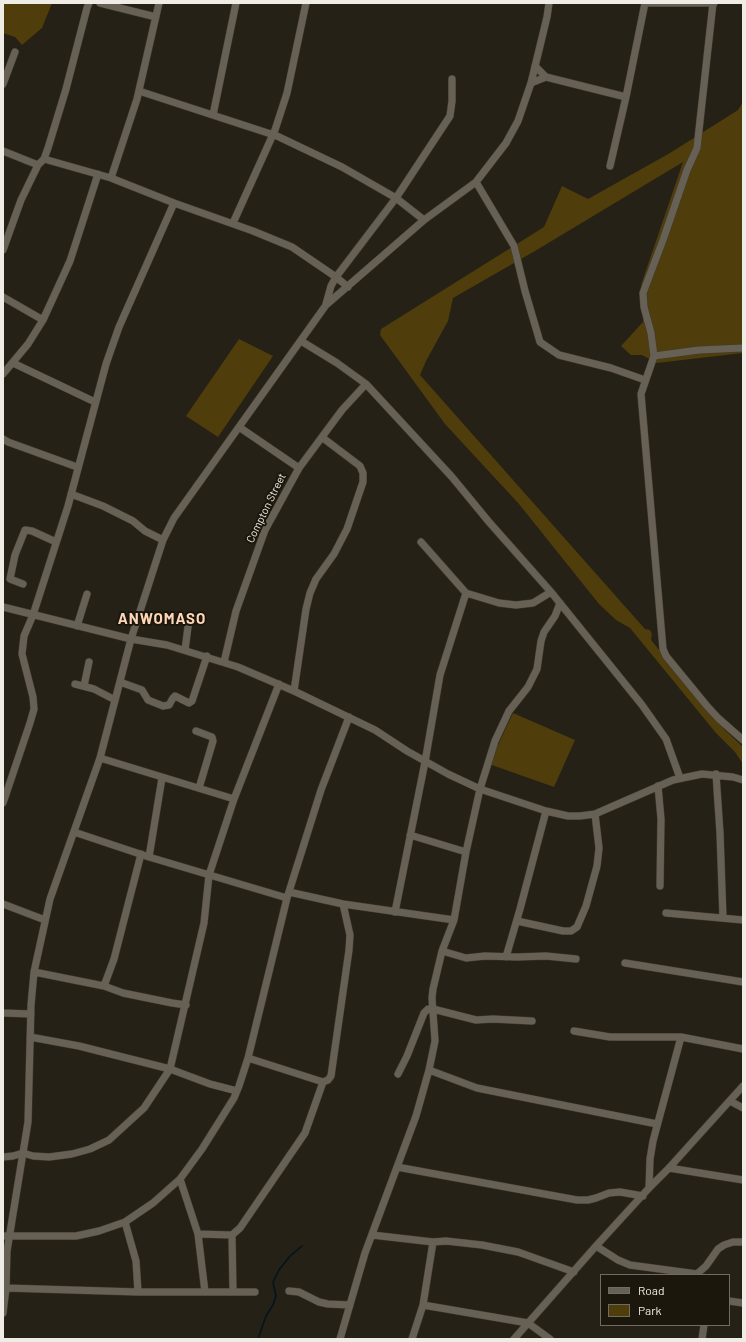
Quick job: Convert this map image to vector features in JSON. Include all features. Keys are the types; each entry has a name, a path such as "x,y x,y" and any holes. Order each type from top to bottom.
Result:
{"street":[{"path":"3,250 21,200 38,165 44,159 48,148 66,89 86,8 89,3"},
{"path":"100,3 156,17"},
{"path":"111,178 139,91 159,3"},
{"path":"213,115 236,3"},
{"path":"233,223 273,134 287,94 306,3"},
{"path":"3,1313 6,1288 7,1236 28,1122 30,1037 34,972 45,920 57,877 100,758 131,639 163,540 174,518 326,305 424,220 476,182 506,143 518,121 531,83 549,3"},
{"path":"610,166 645,3 713,3 697,148 687,170 643,293 644,307 651,333 654,356 641,394 663,649 666,656 707,706 743,740"},
{"path":"3,84 15,52"},
{"path":"535,66 546,77 626,97"},
{"path":"531,83 546,77"},
{"path":"326,305 331,286 336,277 396,198 450,116 452,80"},
{"path":"139,91 273,134 342,168 396,198 424,220"},
{"path":"3,150 38,165"},
{"path":"44,159 111,178 233,223 292,247 348,287"},
{"path":"3,374 28,344 43,320 70,261 98,174"},
{"path":"476,182 514,246 540,342 559,355 611,368 645,380"},
{"path":"3,803 5,790 34,709 33,697 22,649 24,636 33,615 71,494 95,402 119,326 174,202"},
{"path":"3,297 43,320"},
{"path":"301,340 366,384 452,477 489,522 551,592 657,726 666,739 680,778"},
{"path":"654,356 699,350 743,348"},
{"path":"13,363 95,402"},
{"name":"Compton Street","path":"224,662 236,611 265,530 299,468 323,438 342,410 366,384"},
{"path":"239,426 299,468"},
{"path":"294,691 306,609 310,593 316,579 334,554 347,529 363,482 363,473 360,466 323,438"},
{"path":"5,443 77,467"},
{"path":"71,494 103,506 133,521 145,531 163,540"},
{"path":"23,584 10,579 15,555 25,530 32,531 56,542"},
{"path":"421,542 466,593 499,603 516,605 533,603 551,592"},
{"path":"395,912 440,675 466,593"},
{"path":"77,626 87,594"},
{"path":"340,1339 372,1235 416,1116 429,1070 435,1041 433,989 442,951 454,920 466,852 480,789 495,741 508,711 528,687 537,669 541,641 544,632 555,616 560,603"},
{"path":"3,607 131,639 167,645 224,662 279,684 349,717 375,730 424,762 480,789 546,811 568,816 595,814 658,786 680,778 702,774 716,774 743,780"},
{"path":"185,650 189,619"},
{"path":"120,682 142,690 148,700 163,706 169,705 175,696 189,703 192,701 207,656"},
{"path":"84,686 89,662"},
{"path":"75,684 102,693 115,700"},
{"path":"3,1157 23,1153 34,1156 49,1157 72,1154 90,1149 109,1140 144,1108 170,1069 204,923 209,875 234,799 279,684"},
{"path":"7,1236 76,1236 99,1232 125,1222 153,1203 180,1179 202,1150 237,1091 248,1058 288,895 321,790 349,717"},
{"path":"196,732 212,737 213,741 199,788"},
{"path":"100,758 234,799"},
{"path":"716,774 720,833 722,918"},
{"path":"150,857 162,778"},
{"path":"658,786 661,819 660,886"},
{"path":"506,957 546,811"},
{"path":"517,921 563,931 571,931 577,927 586,906 597,866 599,848 595,814"},
{"path":"74,832 209,875 288,895 454,920"},
{"path":"410,835 466,852"},
{"path":"104,986 114,959 141,854"},
{"path":"3,904 45,920"},
{"path":"198,1234 232,1235 240,1228 305,1133 324,1082 328,1080 333,1071 350,950 350,935 343,904"},
{"path":"666,913 743,920"},
{"path":"442,951 466,958 486,956 546,956 576,959"},
{"path":"625,962 743,982"},
{"path":"34,972 104,986 123,993 172,1004 186,1005"},
{"path":"398,1074 424,1013 428,1009 476,1020 499,1019 532,1021"},
{"path":"3,1013 31,1014"},
{"path":"574,1031 610,1037 681,1037 743,1049"},
{"path":"30,1037 79,1046 170,1069 210,1084 237,1091"},
{"path":"649,1188 650,1159 681,1037"},
{"path":"248,1058 324,1082"},
{"path":"429,1070 477,1088 658,1124"},
{"path":"514,1339 596,1246 743,1086"},
{"path":"730,1101 743,1108"},
{"path":"397,1167 577,1200 588,1200 609,1193 620,1192 643,1196"},
{"path":"669,1168 743,1180"},
{"path":"180,1179 198,1234 205,1292"},
{"path":"125,1222 136,1261 138,1292"},
{"path":"232,1235 233,1292"},
{"path":"372,1235 433,1242 446,1241 482,1245 518,1252 574,1272"},
{"path":"412,1339 423,1305 433,1242"},
{"path":"596,1246 618,1260 630,1265 697,1274 706,1266 718,1249 733,1242 743,1242"},
{"path":"6,1288 138,1292 255,1292"},
{"path":"289,1290 299,1292 319,1302 350,1305"},
{"path":"730,1301 743,1303"},
{"path":"423,1305 528,1323 550,1339"},
{"path":"702,1339 704,1326"}],"green space":[{"path":"3,3 52,3 42,28 22,45 15,37 3,33"},
{"path":"743,102 743,353 657,363 642,355 631,355 621,346 643,322 641,285 683,162 535,251 453,298 448,321 420,375 645,629 650,630 652,634 651,640 724,729 743,747 743,764 735,752 716,733 630,628 616,620 599,604 519,504 445,424 380,335 381,329 544,227 562,186 588,199 670,153 738,110"},
{"path":"239,339 273,356 218,437 186,416"},
{"path":"513,713 575,740 554,787 489,764"}],"waterway":[{"path":"258,1339 266,1316 273,1305 276,1296 273,1282 279,1270 290,1256 302,1246"}],"district":[{"name":"ANWOMASO","path":"162,619"}]}
